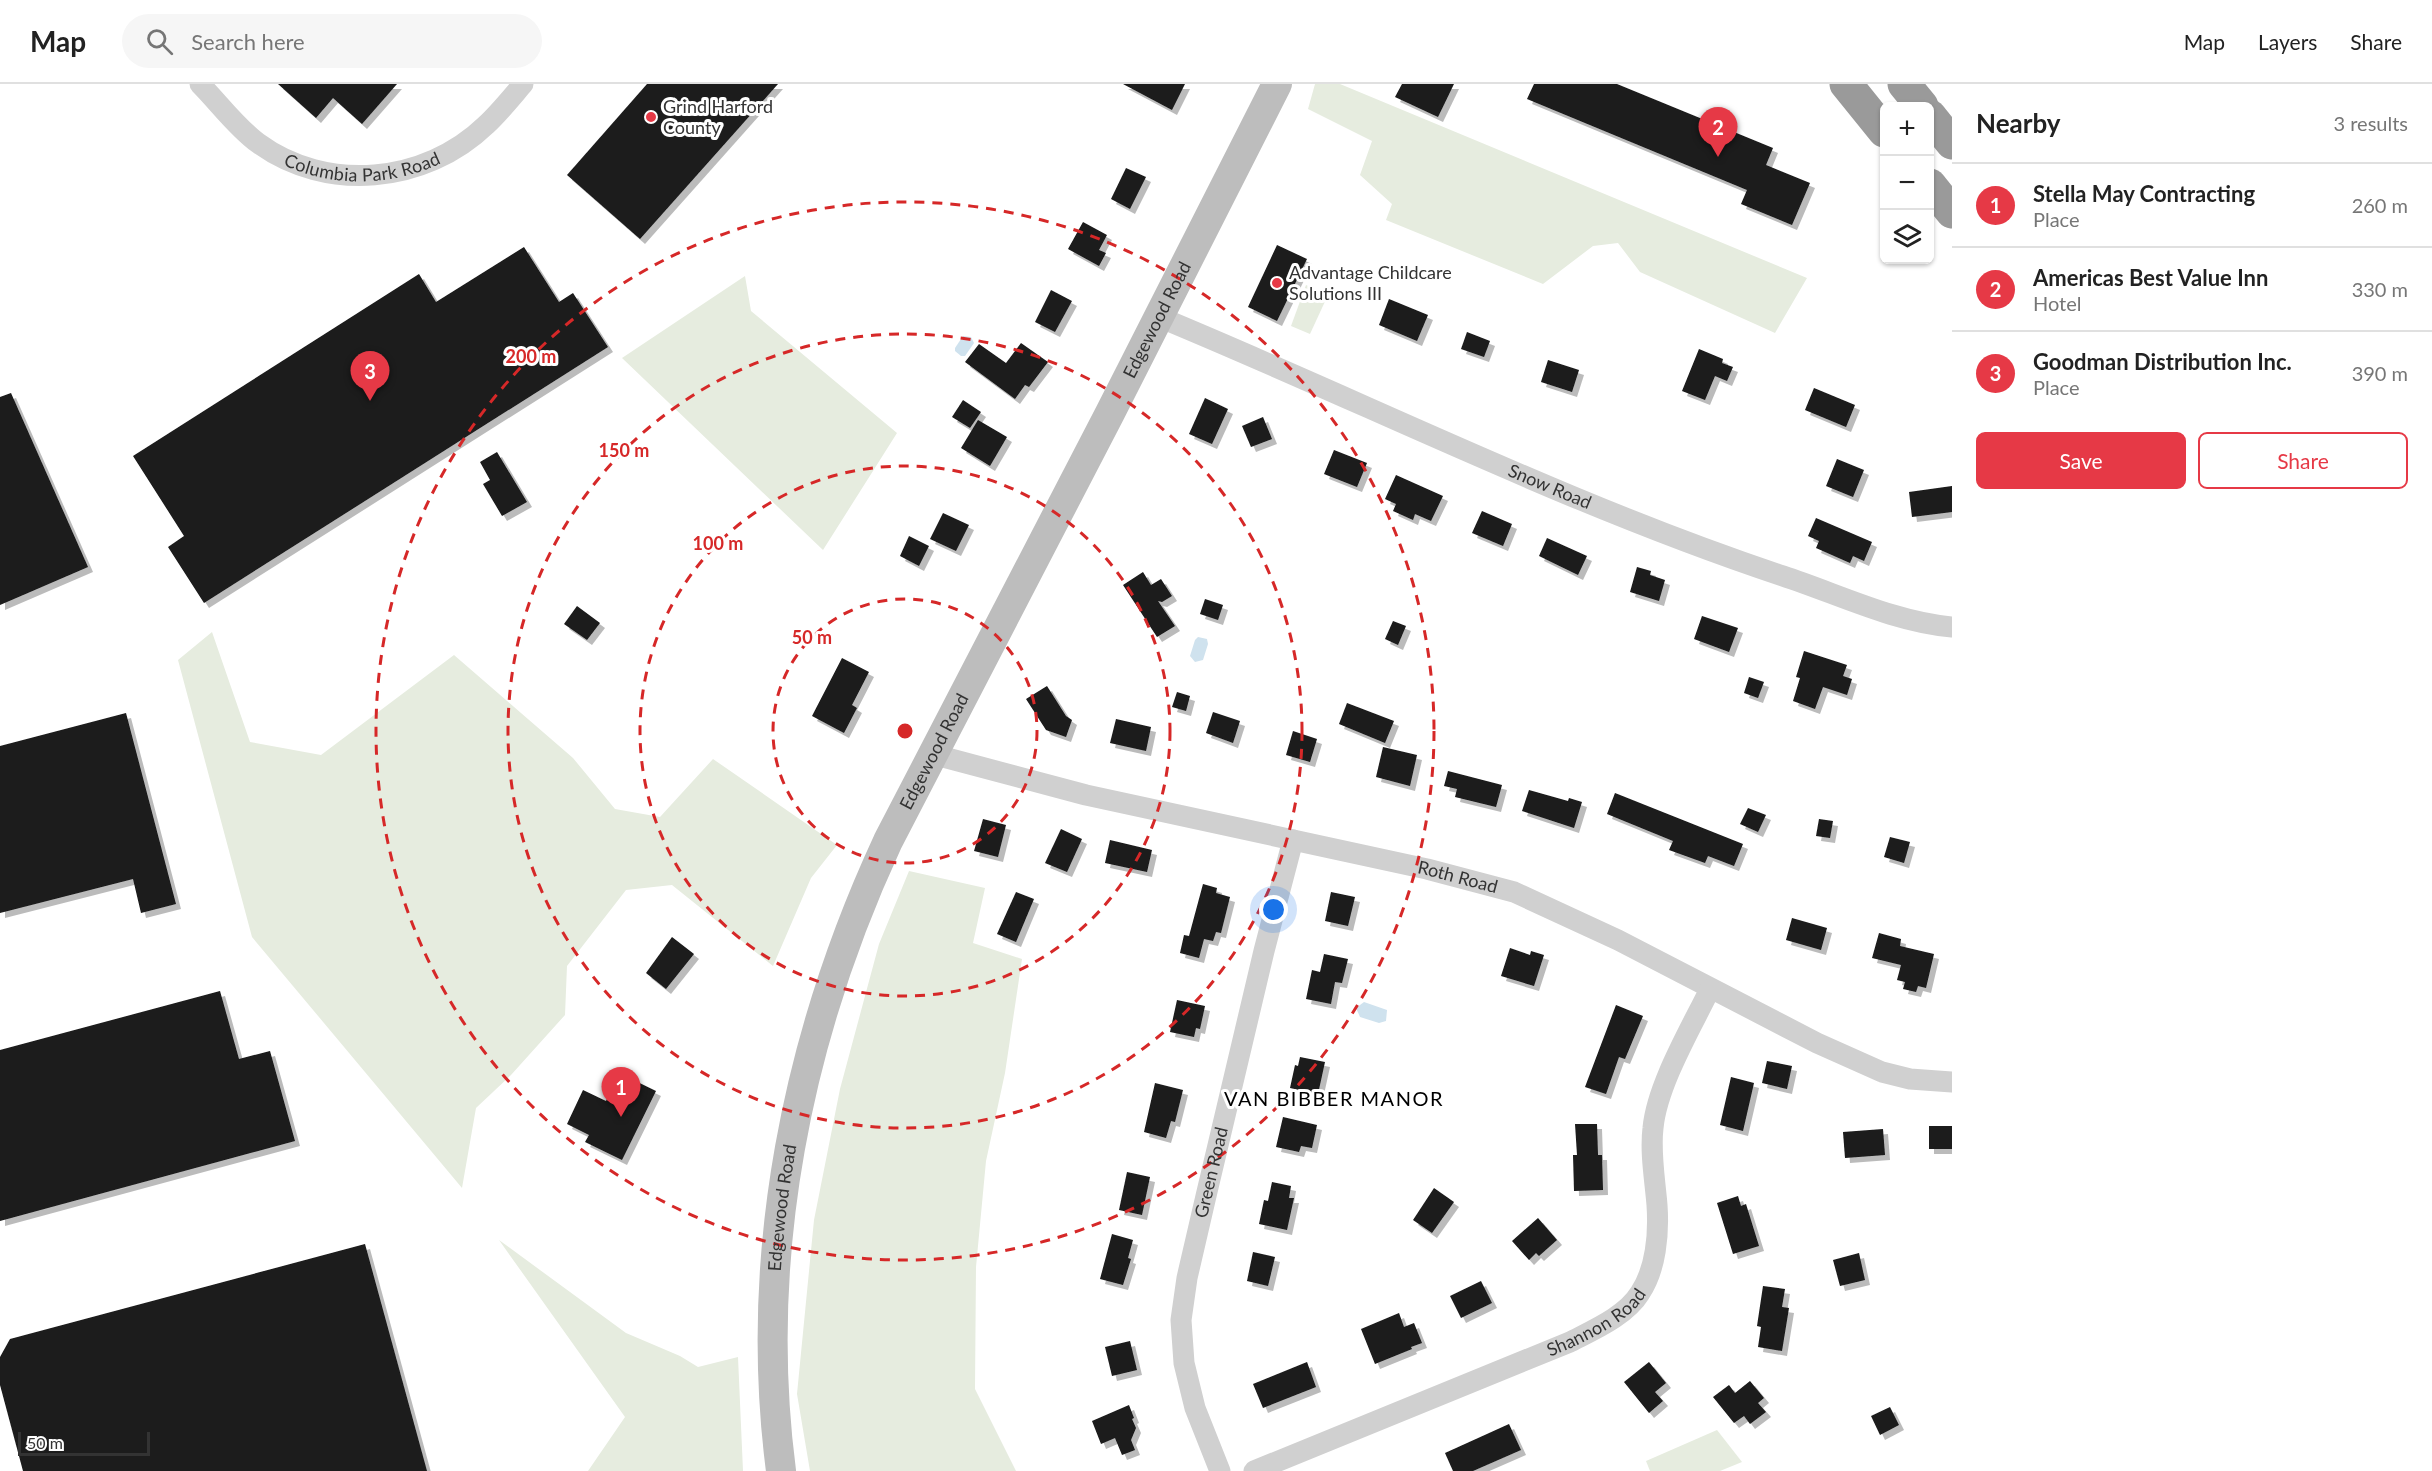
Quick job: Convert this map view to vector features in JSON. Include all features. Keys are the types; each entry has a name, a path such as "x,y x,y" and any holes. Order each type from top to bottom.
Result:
{"highway":[{"path":"1846,84 1880,126"},
{"path":"1904,84 1919,102"},
{"path":"1934,122 1952,143"},
{"path":"1934,191 1952,212"}],"street":[{"name":"Columbia Park Road","path":"200,84 256,142 279,156 306,168 335,175 372,177 425,164 455,148 485,126 523,84"},
{"name":"Edgewood Road","path":"781,1471 773,1382 771,1329 773,1274 781,1203 797,1111 820,1017 838,958 876,867 932,754 1277,84"},
{"name":"Snow Road","path":"1159,317 1619,514 1743,563 1935,626 1952,627"},
{"name":"Roth Road","path":"932,754 1086,795 1480,881 1514,892 1618,940 1817,1043 1882,1072 1910,1079 1952,1082"},
{"name":"Green Road","path":"1220,1471 1195,1408 1184,1363 1181,1320 1206,1196 1264,951 1293,840"},
{"name":"Shannon Road","path":"1254,1471 1570,1342 1614,1316 1640,1294 1657,1246 1653,1126 1668,1080 1710,989"}],"shaded area":[{"path":"1315,84 1340,84 1807,278 1775,333 1640,272 1618,243 1593,246 1543,284 1386,220 1392,204 1360,175 1372,141 1308,109"},
{"path":"745,276 751,311 897,433 823,550 622,358"},
{"path":"1306,285 1328,295 1310,334 1291,326"},
{"path":"212,632 250,742 321,755 454,655 573,758 615,809 660,817 713,759 837,845 811,878 773,966 672,885 626,890 567,966 565,1015 511,1075 476,1108 462,1188 252,937 178,660"},
{"path":"909,871 985,888 973,943 1022,959 1005,1073 986,1161 976,1267 975,1389 1016,1471 810,1471 797,1394 814,1220 840,1089 879,944"},
{"path":"499,1240 626,1333 680,1356 698,1367 738,1357 743,1471 588,1471 625,1417"},
{"path":"1717,1430 1742,1462 1720,1471 1650,1471 1646,1461"}],"water":[{"path":"963,336 971,337 974,343 965,356 961,356 955,348"},
{"path":"1198,637 1207,639 1208,644 1203,660 1195,662 1190,656"},
{"path":"1364,1002 1387,1010 1386,1021 1379,1023 1360,1017 1356,1008"}],"building":[{"path":"278,84 397,84 362,124 333,98 316,118"},
{"path":"647,84 778,84 640,239 567,175"},
{"path":"1123,84 1185,84 1172,110"},
{"path":"1402,84 1454,84 1438,117 1395,97"},
{"path":"1534,84 1617,84 1773,148 1766,165 1810,183 1792,225 1741,204 1747,190 1527,99"},
{"path":"1126,168 1146,177 1130,209 1111,199"},
{"path":"1083,222 1107,235 1099,250 1106,253 1099,266 1068,249"},
{"name":"Advantage Childcare Solutions III","path":"1277,245 1307,259 1277,321 1248,307"},
{"path":"524,247 559,302 573,293 608,347 204,603 168,547 184,536 133,456 419,274 436,302"},
{"path":"1051,290 1072,301 1055,332 1035,322"},
{"path":"1389,299 1428,315 1417,341 1379,325"},
{"path":"1467,332 1490,341 1484,357 1461,349"},
{"path":"1021,343 1048,362 1029,387 1025,385 1015,399 965,362 979,344 1006,363"},
{"path":"1699,349 1723,359 1722,363 1733,367 1727,381 1715,376 1705,400 1682,391"},
{"path":"1548,360 1579,370 1572,392 1541,382"},
{"path":"1814,388 1855,405 1846,427 1805,410"},
{"path":"11,393 88,567 0,605 0,397"},
{"path":"1205,398 1228,409 1212,444 1189,434"},
{"path":"963,400 981,412 970,428 952,417"},
{"path":"1263,417 1272,439 1251,447 1242,426"},
{"path":"978,420 1007,437 990,466 961,448"},
{"path":"1334,450 1367,463 1357,487 1324,474"},
{"path":"497,452 527,502 502,516 483,484 490,480 480,462"},
{"path":"1837,459 1864,470 1853,497 1826,486"},
{"path":"1396,475 1443,496 1431,521 1415,514 1413,520 1393,511 1396,504 1385,499"},
{"path":"1952,486 1952,512 1912,517 1909,492"},
{"path":"1482,511 1512,524 1503,546 1472,533"},
{"path":"943,513 969,525 956,551 930,539"},
{"path":"1816,518 1872,542 1864,561 1853,556 1850,563 1816,548 1819,541 1808,536"},
{"path":"909,536 929,546 919,566 900,556"},
{"path":"1547,538 1587,556 1578,575 1539,556"},
{"path":"1637,567 1651,571 1650,575 1665,580 1659,601 1630,592"},
{"path":"1143,572 1151,585 1161,579 1172,596 1162,602 1158,601 1175,626 1157,637 1123,585"},
{"path":"1205,599 1223,605 1218,620 1200,614"},
{"path":"577,606 600,623 587,640 564,624"},
{"path":"1702,616 1738,628 1729,652 1694,639"},
{"path":"1393,621 1406,626 1398,645 1385,639"},
{"path":"1804,651 1847,665 1843,676 1852,679 1847,695 1823,687 1815,709 1793,701 1800,678 1796,677"},
{"path":"842,658 869,672 852,705 857,708 844,733 812,716"},
{"path":"1749,677 1764,682 1758,698 1744,693"},
{"path":"1047,686 1066,716 1072,720 1066,737 1046,730 1026,699"},
{"path":"1177,692 1190,696 1186,711 1172,707"},
{"path":"1347,703 1394,721 1385,743 1339,724"},
{"path":"1213,712 1240,721 1233,743 1206,733"},
{"path":"126,713 176,904 141,913 133,879 0,913 0,746"},
{"path":"1116,719 1151,727 1146,751 1110,743"},
{"path":"1293,731 1317,739 1310,762 1286,755"},
{"path":"1383,747 1417,755 1410,786 1376,777"},
{"path":"1448,771 1502,785 1496,807 1455,797 1457,789 1444,786"},
{"path":"1529,790 1568,801 1569,798 1582,802 1574,828 1522,811"},
{"path":"1615,793 1743,844 1734,866 1708,856 1705,863 1669,850 1673,841 1607,814"},
{"path":"1748,808 1766,815 1758,832 1740,824"},
{"path":"983,819 1006,825 998,857 974,851"},
{"path":"1819,819 1833,821 1830,838 1816,836"},
{"path":"1061,829 1082,839 1067,872 1045,863"},
{"path":"1890,837 1910,842 1904,863 1884,857"},
{"path":"1110,840 1152,850 1147,872 1105,863"},
{"path":"1203,884 1217,888 1216,893 1230,897 1221,933 1216,932 1213,941 1204,939 1199,958 1180,953 1184,935 1189,936"},
{"path":"1016,892 1034,899 1016,942 997,934"},
{"path":"1331,892 1355,897 1348,926 1325,921"},
{"path":"1792,918 1827,928 1821,950 1786,940"},
{"path":"1879,933 1901,939 1900,946 1934,954 1926,988 1918,986 1916,992 1903,989 1905,982 1897,980 1901,965 1872,958"},
{"path":"672,937 694,954 666,989 646,973"},
{"path":"1510,948 1530,955 1531,951 1544,955 1534,986 1501,976"},
{"path":"1324,954 1348,959 1342,983 1335,982 1331,1004 1306,999 1312,970 1320,972"},
{"path":"220,991 239,1059 270,1051 295,1141 0,1221 0,1050"},
{"path":"1177,1000 1205,1006 1200,1029 1196,1028 1194,1037 1170,1032"},
{"path":"1616,1005 1643,1016 1625,1059 1619,1057 1606,1094 1585,1087"},
{"path":"1300,1057 1325,1062 1318,1094 1290,1088 1295,1065 1298,1066"},
{"path":"1767,1061 1792,1066 1787,1089 1762,1083"},
{"path":"619,1073 656,1091 622,1160 585,1142 589,1135 567,1124 583,1090 606,1101"},
{"path":"1731,1077 1754,1083 1743,1131 1720,1125"},
{"path":"1155,1083 1183,1090 1175,1122 1171,1121 1166,1138 1144,1132"},
{"path":"1283,1117 1317,1125 1312,1148 1301,1146 1299,1152 1276,1147"},
{"path":"1575,1124 1597,1124 1598,1155 1602,1155 1603,1190 1574,1191 1573,1155 1577,1155"},
{"path":"1929,1126 1952,1126 1952,1149 1929,1149"},
{"path":"1883,1129 1885,1155 1845,1158 1843,1132"},
{"path":"1127,1172 1150,1177 1142,1215 1119,1210"},
{"path":"1272,1182 1291,1186 1289,1198 1294,1198 1287,1230 1259,1224 1264,1200 1268,1201"},
{"path":"1434,1188 1454,1202 1432,1233 1413,1220"},
{"path":"1738,1196 1741,1206 1746,1204 1759,1246 1733,1254 1717,1203"},
{"path":"1538,1218 1557,1240 1539,1256 1536,1253 1529,1260 1512,1241"},
{"path":"1112,1234 1133,1240 1128,1258 1131,1259 1123,1285 1100,1279"},
{"path":"365,1244 427,1471 23,1471 0,1385 0,1357 10,1339"},
{"path":"1253,1252 1275,1257 1268,1286 1247,1281"},
{"path":"1859,1253 1865,1280 1840,1286 1833,1260"},
{"path":"1481,1281 1492,1303 1461,1318 1450,1296"},
{"path":"1763,1286 1785,1289 1782,1307 1789,1308 1782,1351 1758,1347 1761,1327 1757,1326"},
{"path":"1399,1313 1404,1327 1414,1323 1422,1343 1375,1364 1361,1329"},
{"path":"1130,1341 1137,1370 1112,1376 1105,1347"},
{"path":"1307,1362 1316,1387 1263,1408 1253,1384"},
{"path":"1649,1362 1666,1383 1655,1392 1663,1401 1649,1413 1624,1382"},
{"path":"1750,1381 1764,1398 1758,1403 1766,1412 1750,1424 1744,1416 1734,1423 1713,1397 1729,1385 1735,1393"},
{"path":"1129,1405 1136,1428 1131,1440 1135,1450 1122,1455 1115,1438 1101,1444 1092,1421"},
{"path":"1890,1407 1899,1425 1880,1435 1871,1416"},
{"path":"1509,1424 1521,1450 1473,1471 1453,1471 1445,1453"}],"place":[{"name":"Grind Harford County","path":"651,117"},
{"name":"Americas Best Value Inn","path":"1718,157"},
{"name":"Advantage Childcare Solutions III","path":"1277,283"},
{"name":"Goodman Distribution Inc.","path":"370,401"},
{"name":"Stella May Contracting","path":"621,1117"}],"district":[{"name":"VAN BIBBER MANOR","path":"1334,1099"}]}
